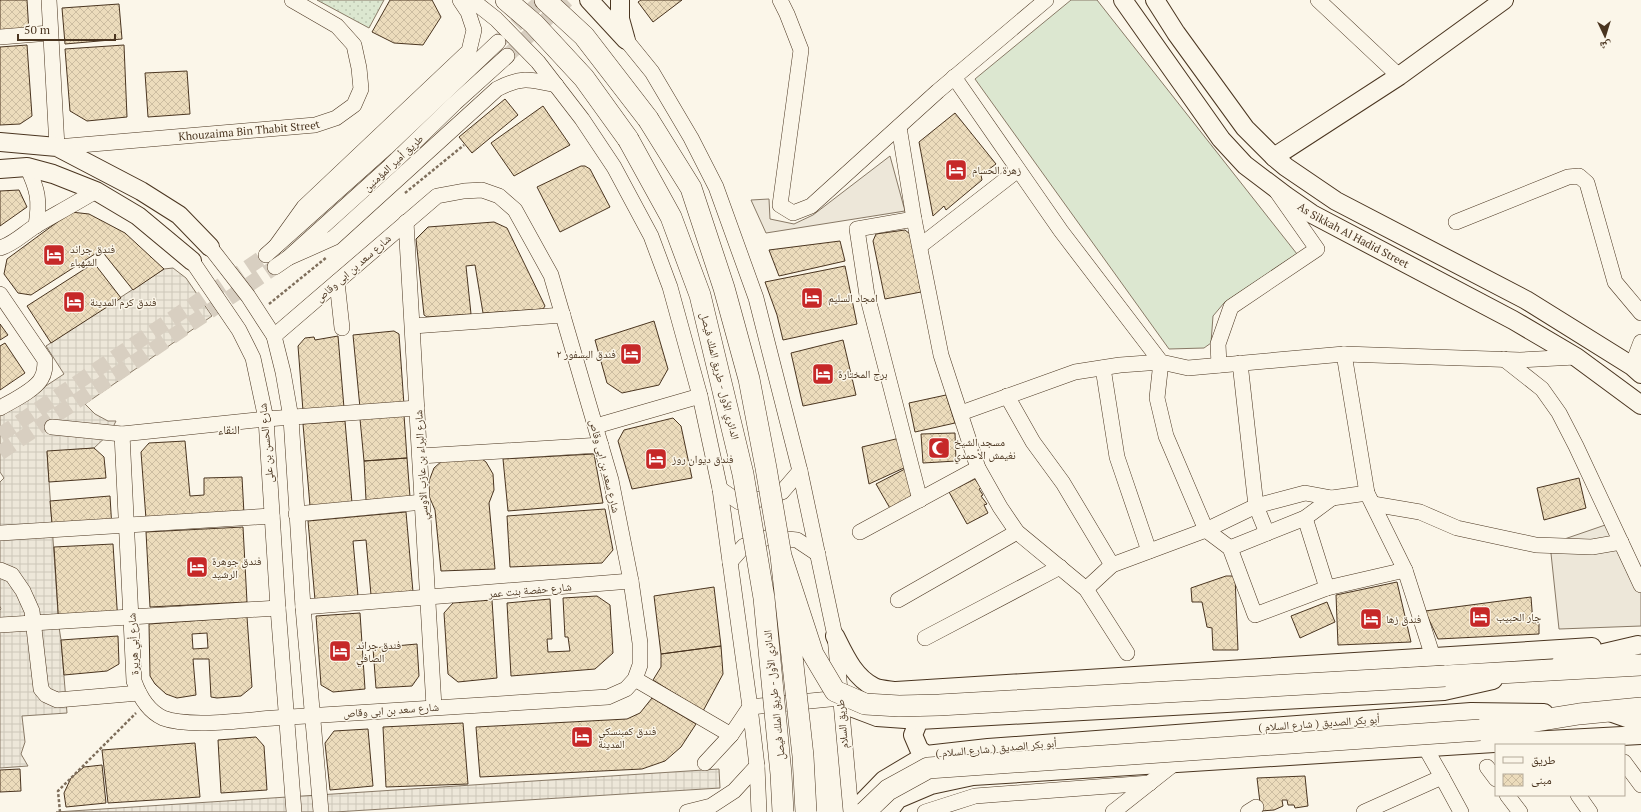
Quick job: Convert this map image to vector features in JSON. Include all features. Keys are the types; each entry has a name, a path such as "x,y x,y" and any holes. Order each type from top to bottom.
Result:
{"highway":[{"name":"الدائري الأول - طريق الملك فيصل","path":"506,0 534,24 584,78 628,139 668,212 700,295 743,474 764,598 781,774 783,812"},
{"name":"الدائري الأول - طريق الملك فيصل","path":"545,0 584,36 648,119 691,188 724,288 749,379 781,556 803,756 806,812"},
{"path":"781,556 813,654 835,690 865,704 899,706 940,705 1641,665"},
{"name":"( شارع السلام ) أبو بكر الصديق","path":"865,812 888,790 928,768 1480,730 1579,714 1641,708"}],"main road":[{"path":"589,0 626,40"},
{"path":"620,0 620,19 626,40"},
{"name":"As Sikkah Al Hadid Street","path":"1123,0 1222,139 1245,165 1273,187 1312,214 1513,320 1576,357 1641,405"},
{"name":"As Sikkah Al Hadid Street","path":"1155,0 1176,33 1245,128 1286,167 1336,201 1526,300 1637,370"},
{"path":"1274,157 1399,76 1504,0"},
{"name":"Khouzaima Bin Thabit Street","path":"0,142 57,147"},
{"path":"57,147 142,191 178,216 210,247"},
{"path":"0,168 27,167"},
{"name":"شارع الحسن بن على","path":"27,167 53,174 96,191 138,216 192,261"},
{"path":"835,636 846,659 860,678 875,688 896,691 1639,645"},
{"path":"840,701 877,717 919,720 1444,691 1639,645"},
{"path":"1510,742 1563,730 1605,711 1641,723"},
{"name":"( شارع السلام ) أبو بكر الصديق","path":"919,720 913,735 919,749 926,755 988,748 1471,712 1579,714"},
{"path":"888,812 898,799 931,785 973,776 1510,742 1540,743 1609,741 1641,735"},
{"path":"988,748 999,775"},
{"path":"852,812 884,780 926,755"}],"street":[{"path":"49,0 57,147"},
{"name":"Khouzaima Bin Thabit Street","path":"57,147 315,125 336,118 354,105 361,88 359,68 354,45 337,26 292,0"},
{"path":"273,256 304,207 469,51 474,30 468,12 460,0"},
{"path":"472,0 496,19 538,62 582,118 614,167 651,236 670,286 700,396 720,490 750,707 759,812"},
{"path":"780,0 801,50 780,205 793,213 811,206 954,77 1046,0"},
{"path":"1318,0 1399,76"},
{"path":"0,37 50,33"},
{"name":"طريق السلام","path":"626,40 652,72 691,138 716,187 756,298 800,471 835,636 840,701 852,812"},
{"path":"273,256 498,42"},
{"name":"طريق أمير المؤمنين","path":"273,256 288,258 390,166 507,56"},
{"path":"954,77 1061,231 1162,362 1157,398 1166,436 1206,530 1230,548 1254,615 1327,588 1405,570"},
{"path":"288,258 333,238 497,89 512,81 532,80 556,85"},
{"path":"899,127 914,219 941,355 978,468 1000,507 1017,532 1086,589 1127,654"},
{"path":"27,167 36,186 38,210 36,226"},
{"path":"920,246 1018,170"},
{"path":"1456,222 1568,177 1579,176 1587,183 1615,282 1641,313"},
{"path":"1220,365 1218,344 1231,307 1317,249 1273,187"},
{"name":"شارع سعد بن ابى وقاص","path":"274,336 437,196 464,191 482,190 499,196 515,210 551,275 612,480 631,581 640,643 640,665 635,679 626,689 608,697 434,707 286,718"},
{"path":"2,251 36,226 96,191"},
{"path":"914,219 857,229 867,295 920,500"},
{"name":"شارع البراء بن عازب الاوسي","path":"406,222 434,707"},
{"path":"210,247 248,296 274,336 283,372 290,418 303,607 321,812"},
{"name":"شارع الحسن بن على","path":"192,261 239,330 253,358 266,420 278,608 294,812"},
{"path":"337,282 342,328"},
{"path":"0,294 45,360 45,371 41,379 34,387 0,408"},
{"path":"413,326 563,315"},
{"path":"1637,370 1641,342"},
{"path":"961,413 1075,372 1162,362 1188,368 1344,354 1504,359 1576,357"},
{"path":"1344,354 1370,499 1405,570 1433,657"},
{"path":"1504,359 1542,389 1559,413 1641,585"},
{"path":"1240,363 1256,506 1267,533"},
{"path":"1103,368 1117,457 1149,551"},
{"path":"596,426 700,396"},
{"path":"1007,396 1032,442 1063,483 1112,565"},
{"path":"52,427 122,434 266,420 417,408"},
{"name":"شارع أبي هريرة","path":"122,434 134,681 142,698"},
{"path":"420,456 601,445"},
{"path":"860,532 978,468"},
{"path":"720,490 739,502 762,500 782,492 800,471"},
{"path":"1086,589 1112,565 1206,530 1256,506 1305,493 1332,498 1370,499 1420,512 1457,528 1536,545 1592,547 1621,542"},
{"path":"1230,548 1305,518 1332,498"},
{"path":"296,514 423,502"},
{"path":"0,533 272,516"},
{"path":"1305,518 1327,588"},
{"path":"898,600 1017,532"},
{"path":"730,562 744,546 769,537 797,540 818,554"},
{"path":"925,638 1060,567"},
{"path":"0,570 12,575 23,592 32,611 41,689 46,695 57,700 142,698 162,718 188,723 286,718"},
{"name":"شارع حفصة بنت عمر","path":"303,607 631,581"},
{"path":"0,625 278,608"},
{"path":"635,679 731,735"},
{"path":"750,707 840,701"},
{"path":"705,763 731,735 750,707"},
{"path":"1425,747 1461,812"},
{"path":"1113,812 1175,763"},
{"path":"1625,763 1641,785"},
{"path":"687,812 711,806 734,791 756,766"},
{"path":"1487,767 1495,778"},
{"path":"1364,812 1442,777"},
{"path":"925,812 975,796 1150,783"},
{"path":"1508,796 1520,812"},
{"path":"1579,796 1590,812"}],"path":[{"path":"60,812 58,791 142,698"}],"green space":[{"path":"317,0 384,0 369,28"},
{"path":"1071,0 1097,0 1297,254 1224,303 1213,316 1211,343 1204,348 1169,349 975,79"}],"shaded area":[{"path":"890,156 905,211 766,233 751,200 769,199 770,219 794,224 813,215"},
{"path":"173,268 186,278 212,316 85,404 95,414 108,421 116,421 110,433 94,448 47,452 59,627 67,713 22,716 25,742 21,754 28,766 0,768 0,482 4,478 0,472 0,416 64,374 46,346 164,269"},
{"path":"1611,523 1641,592 1641,626 1559,629 1550,544"},
{"path":"719,769 720,788 335,812 56,812"}],"building":[{"path":"0,0 27,0 29,33 0,35"},
{"path":"390,0 432,0 441,17 423,45 394,43 372,32"},
{"path":"641,0 682,0 653,22 638,2"},
{"path":"119,4 122,39 65,44 62,8"},
{"path":"27,45 32,116 20,124 0,125 0,47"},
{"path":"124,45 127,117 87,121 70,111 65,49"},
{"path":"187,71 190,114 148,117 145,73"},
{"path":"505,99 518,115 472,153 459,137"},
{"path":"543,106 570,145 514,176 491,143"},
{"name":"زهرة الحسام","path":"955,113 996,164 981,175 982,180 946,210 944,206 933,216 919,142"},
{"path":"581,166 585,166 590,169 610,207 560,232 537,187"},
{"path":"19,190 27,207 0,226 0,191"},
{"name":"فندق جراند الشهباء","path":"71,212 89,214 125,233 164,269 133,290 101,250 31,295 18,293 4,274 7,259"},
{"path":"494,222 507,228 545,306 543,309 483,313 475,265 466,266 471,314 427,317 424,315 416,239 428,227"},
{"path":"905,230 910,234 921,292 885,299 873,241 876,234"},
{"path":"840,241 845,261 779,276 769,250"},
{"name":"فندق كرم المدينة","path":"94,263 121,298 51,343 27,306"},
{"name":"امجاد السلیم","path":"845,266 857,324 783,340 777,315 765,282"},
{"name":"فندق البسفور ٢","path":"654,321 668,369 659,385 622,393 607,383 595,340"},
{"path":"0,324 8,335 0,340"},
{"path":"394,331 399,334 404,405 360,408 353,335"},
{"path":"338,336 344,408 303,411 298,346 305,338 314,337 315,340"},
{"name":"برج المختارة","path":"843,340 856,395 803,406 791,353"},
{"path":"5,343 25,373 0,390 0,346"},
{"path":"946,395 955,423 915,432 909,403"},
{"path":"404,415 407,458 364,461 360,419"},
{"name":"فندق ديوان روز","path":"673,418 681,426 692,478 632,489 618,441 624,430"},
{"path":"345,421 352,503 310,506 303,424"},
{"name":"مسجد الشيخ نغيمش الأحمدي","path":"955,433 956,461 923,463 921,434"},
{"path":"900,438 906,467 869,484 862,447"},
{"path":"185,441 190,496 204,495 204,478 242,477 244,514 146,519 141,452 149,443"},
{"path":"94,448 104,457 106,478 49,482 47,451"},
{"path":"594,454 603,503 508,511 503,459"},
{"path":"478,456 486,462 493,474 494,490 489,503 495,569 441,571 435,510 429,496 429,481 434,468 443,460"},
{"path":"407,458 410,497 366,500 364,461"},
{"path":"905,469 913,492 909,500 891,510 876,484"},
{"path":"1579,478 1586,508 1544,520 1537,488"},
{"path":"975,479 981,488 979,489 983,495 981,496 987,504 984,505 988,513 967,524 949,492"},
{"path":"110,496 112,529 53,534 50,501"},
{"path":"605,509 613,550 602,563 510,567 507,516"},
{"path":"406,512 413,592 371,595 366,540 353,541 358,596 315,600 308,521"},
{"name":"فندق جوهرة الرشيد","path":"243,527 247,602 150,607 146,532"},
{"path":"113,544 118,623 59,627 54,547"},
{"path":"1226,576 1235,576 1238,650 1213,650 1212,628 1207,627 1202,602 1192,602 1191,588"},
{"name":"فندق زها","path":"1397,582 1411,642 1338,645 1336,595"},
{"path":"714,587 721,646 661,654 654,596"},
{"path":"597,596 610,605 613,653 595,669 511,676 507,603 550,599 552,639 547,639 548,652 570,651 568,637 565,637 563,598"},
{"name":"جار الحبيب","path":"1531,597 1533,623 1539,622 1539,634 1438,639 1425,611"},
{"path":"492,600 497,678 458,682 448,674 444,613 453,603"},
{"path":"1327,602 1335,622 1300,638 1291,616"},
{"name":"فندق جراند الصافي","path":"360,613 365,689 333,692 321,685 316,616"},
{"path":"247,617 252,687 241,696 211,697 209,659 193,659 196,695 177,698 166,694 155,684 150,676 149,624","holes":["207,633 208,648 193,649 192,634"]},
{"path":"118,636 119,664 107,671 64,675 61,640"},
{"path":"417,644 419,676 412,686 376,688 373,648"},
{"path":"721,646 723,674 703,711 653,680 661,667 661,654"},
{"name":"فندق كمبنسكي المدينة","path":"652,698 696,724 681,747 665,761 642,769 480,777 476,727 627,719 640,713"},
{"path":"463,723 468,784 386,787 383,727"},
{"path":"368,729 373,786 330,790 325,743 334,731"},
{"path":"256,737 264,746 267,790 221,793 218,740"},
{"path":"195,743 200,797 108,803 102,750"},
{"path":"102,765 106,803 66,807 64,793 71,778 84,767"},
{"path":"20,769 21,791 0,792 0,770"},
{"path":"1305,776 1308,806 1295,808 1294,805 1288,805 1287,800 1282,800 1283,806 1274,810 1261,811 1257,778"}],"tunnel":[{"path":"499,41 542,0"},
{"path":"507,56 567,0"},
{"path":"0,435 266,255"},
{"path":"0,453 275,267"}],"place":[{"name":"زهرة الحسام","path":"956,170"},
{"name":"فندق جراند الشهباء","path":"54,255"},
{"name":"امجاد السلیم","path":"812,298"},
{"name":"فندق كرم المدينة","path":"74,302"},
{"name":"فندق البسفور ٢","path":"631,354"},
{"name":"برج المختارة","path":"823,374"},
{"name":"مسجد الشيخ نغيمش الأحمدي","path":"939,448"},
{"name":"فندق ديوان روز","path":"656,459"},
{"name":"فندق جوهرة الرشيد","path":"197,567"},
{"name":"جار الحبيب","path":"1480,617"},
{"name":"فندق زها","path":"1371,619"},
{"name":"فندق جراند الصافي","path":"340,651"},
{"name":"فندق كمبنسكي المدينة","path":"582,737"}],"district":[{"name":"النقاء","path":"229,429"}]}
